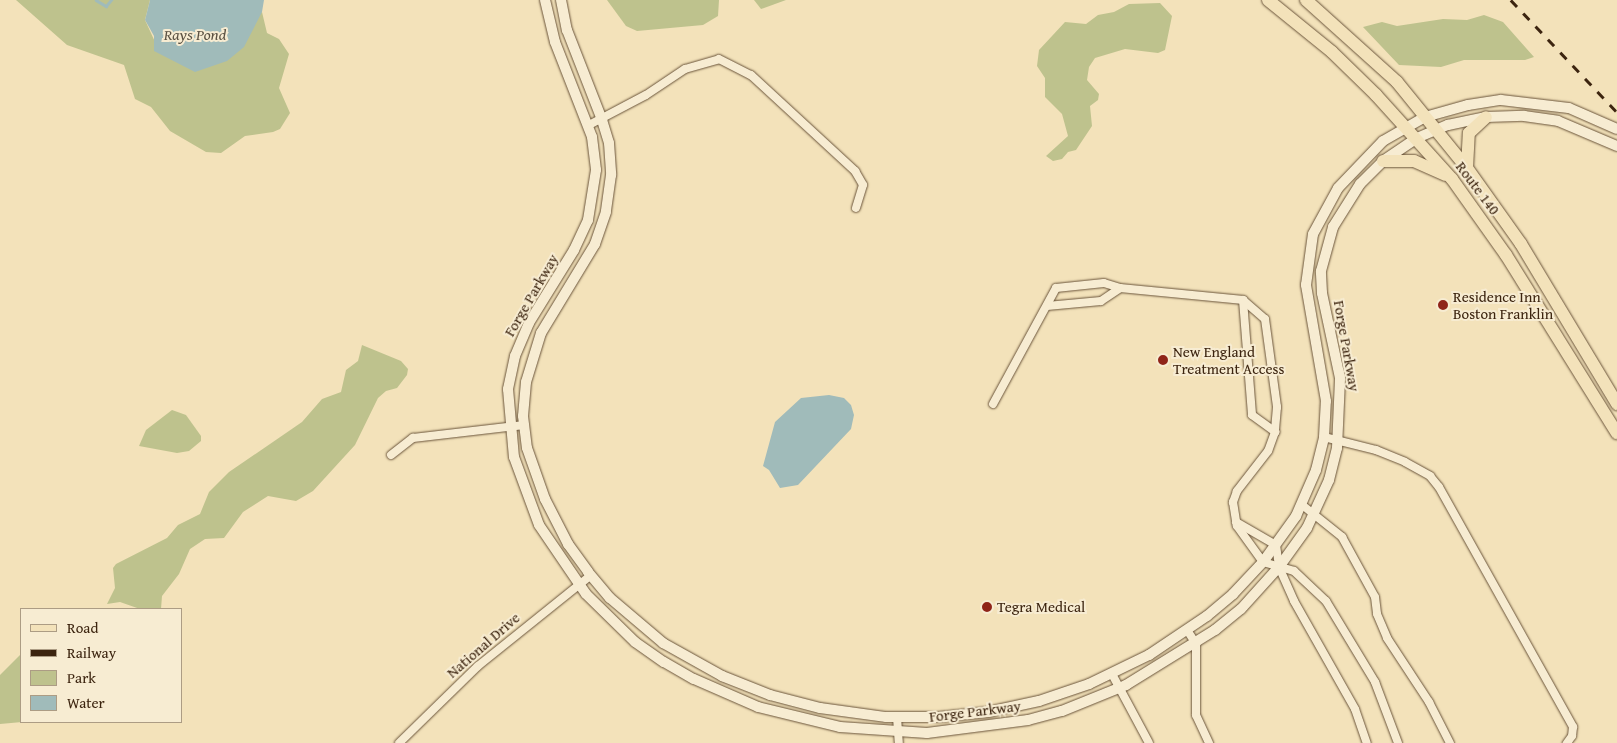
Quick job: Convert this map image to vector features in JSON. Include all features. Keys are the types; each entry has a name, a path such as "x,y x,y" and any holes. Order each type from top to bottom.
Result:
{"main road":[{"name":"Route 140","path":"1268,0 1332,52 1406,125 1452,179 1506,255 1617,433"},
{"name":"Route 140","path":"1306,0 1373,59 1425,117 1467,168 1521,244 1617,404"},
{"path":"1467,168 1469,133 1474,125 1486,117"},
{"path":"1383,161 1414,161 1452,179"}],"street":[{"name":"Forge Parkway","path":"545,0 555,42 588,125 596,170 590,211 574,250 529,323 515,356 508,389 509,427 514,457 539,525 579,585 635,642 679,671 726,695 758,707 840,727 898,732 961,731 1028,720 1062,711 1118,689 1196,644 1241,609 1279,567 1307,528 1329,480 1338,440 1340,378 1322,293 1323,259 1341,212 1360,184 1383,161 1417,138 1435,130 1486,117 1524,116 1558,121 1617,146"},
{"name":"Forge Parkway","path":"561,0 567,30 609,143 611,176 606,212 595,244 549,318 534,349 526,382 524,426 527,448 545,499 568,544 591,575 643,627 670,647 722,676 770,695 820,708 898,717 988,712 1039,701 1112,674 1150,655 1187,630 1233,594 1263,562 1276,545 1301,504 1316,470 1324,437 1326,401 1306,285 1309,251 1320,218 1338,188 1373,149 1406,125 1425,117 1468,105 1519,100 1569,108 1617,129"},
{"path":"588,125 602,120 685,69 707,60 729,62 751,75 855,171 863,186 856,208"},
{"path":"993,404 1056,288 1104,283 1120,288 1243,300 1265,319 1277,406 1275,432 1268,451 1237,491 1233,502 1236,522 1263,562 1294,571 1308,581 1326,601 1375,682 1398,743"},
{"path":"1047,306 1101,301 1120,288"},
{"path":"1243,300 1252,415 1275,432"},
{"path":"391,455 413,438 524,426"},
{"path":"1324,437 1405,462 1430,476 1439,487 1573,727 1572,736 1567,743"},
{"path":"1301,504 1315,512 1342,537 1374,597 1387,638 1429,702 1450,743"},
{"path":"1236,522 1276,545 1279,567 1294,601 1355,709 1367,743"},
{"name":"National Drive","path":"399,743 478,666 591,575"},
{"path":"1187,630 1196,644 1196,715 1209,743"},
{"path":"1112,674 1118,689 1149,743"},
{"path":"898,717 899,743"}],"green space":[{"path":"16,0 150,0 145,20 156,44 262,12 267,33 279,39 289,54 279,88 290,113 280,129 273,132 245,136 221,153 206,152 170,131 151,107 135,99 124,65 67,45"},
{"path":"607,0 719,0 718,16 703,25 637,31 626,26"},
{"path":"754,0 786,0 761,9"},
{"path":"1160,3 1172,16 1165,50 1158,53 1125,49 1095,58 1089,67 1087,80 1099,94 1098,100 1090,106 1092,126 1076,150 1068,152 1062,159 1053,161 1046,156 1068,136 1062,114 1045,97 1045,78 1037,66 1039,50 1065,22 1086,24 1098,15 1114,12 1129,4"},
{"path":"1484,15 1503,22 1534,57 1525,60 1464,60 1441,67 1399,65 1363,27 1382,22 1397,26 1443,19 1467,20"},
{"path":"362,345 401,361 408,369 407,375 397,388 386,391 378,398 355,445 313,491 296,501 268,496 243,512 224,538 205,539 190,549 179,574 162,596 161,608 137,608 120,602 107,604 115,588 113,568 116,564 167,538 178,525 200,514 209,492 229,472 302,422 322,399 341,392 346,370 358,361"},
{"path":"172,410 186,415 201,436 201,441 189,451 177,453 139,446 146,430"},
{"path":"20,655 20,722 0,724 0,675"}],"water":[{"name":"Rays Pond","path":"150,0 264,0 262,12 244,47 227,61 195,72 154,51 154,36 145,20"},
{"path":"829,395 844,398 851,405 854,415 851,429 798,485 780,488 769,470 763,466 775,422 801,398"}],"waterway":[{"path":"96,0 106,6 111,0"}],"railway":[{"path":"1511,0 1617,112"}],"place":[{"name":"Residence Inn Boston Franklin","path":"1443,305"},
{"name":"New England Treatment Access","path":"1163,360"},
{"name":"Tegra Medical","path":"987,607"}]}
